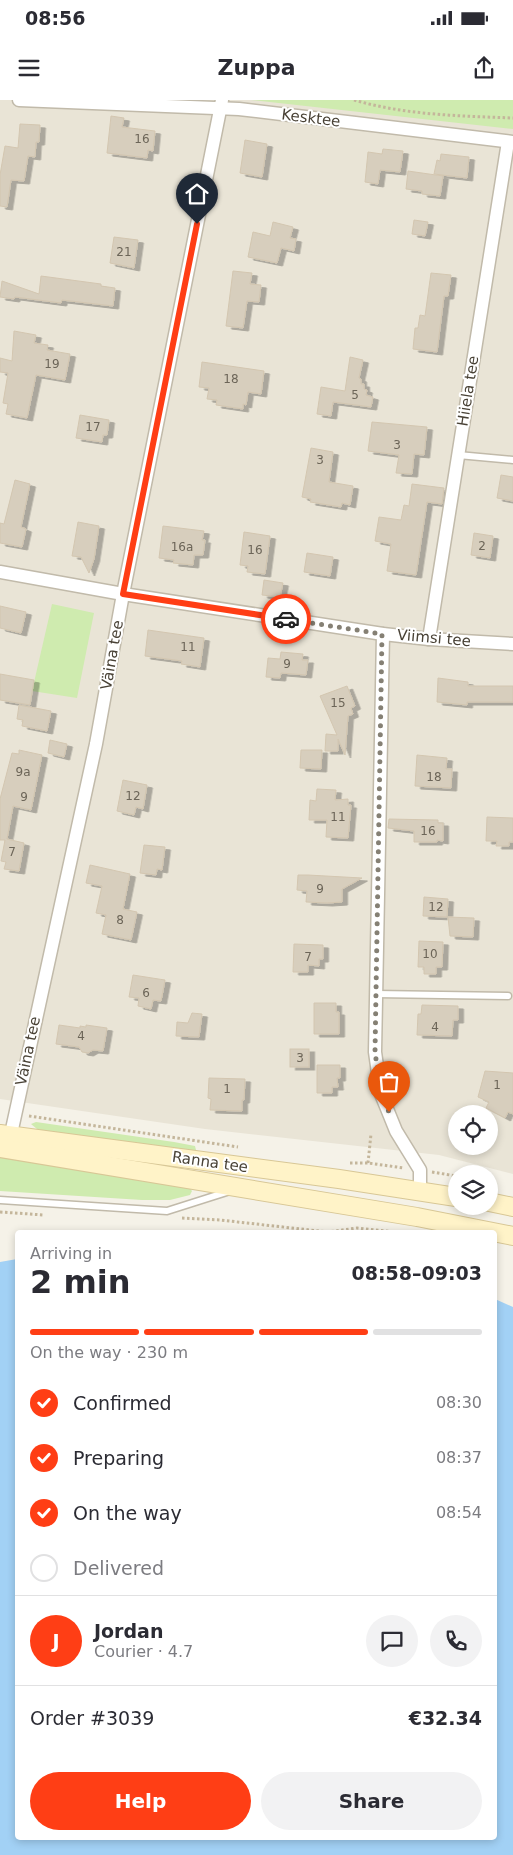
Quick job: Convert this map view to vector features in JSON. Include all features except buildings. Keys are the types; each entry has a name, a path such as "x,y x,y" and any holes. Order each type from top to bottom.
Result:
{"main road":[{"name":"Ranna tee","path":"5,1141 420,1190 448,1195"},
{"name":"Ranna tee","path":"5,1141 240,1188 418,1216 478,1230"},
{"path":"498,1204 513,1207"}],"street":[{"name":"Kesktee","path":"19,100 221,104 510,142"},
{"name":"Väina tee","path":"5,1141 15,1114 96,744 123,594 221,104"},
{"name":"Hiiela tee","path":"429,639 510,142"},
{"name":"Viimsi tee","path":"0,572 123,594 382,634 513,644"},
{"path":"382,634 375,1052 381,1094 396,1131 420,1170 420,1190"}],"lane":[{"path":"458,455 513,460"},
{"path":"376,994 508,996"},
{"path":"0,1200 167,1211 240,1188"}],"path":[{"path":"354,100 367,104 432,114 513,118"},
{"path":"15,1114 241,1148"},
{"path":"345,1162 368,1163 370,1134"},
{"path":"0,1212 45,1216"},
{"path":"180,1218 220,1220 310,1230"},
{"path":"338,1230 357,1226 384,1230"}],"shaded area":[{"path":"0,100 513,100 513,1174 498,1170 498,1165 478,1165 439,1155 205,1129 0,1099"}],"green space":[{"path":"251,100 513,100 513,129"},
{"path":"52,604 94,613 77,698 32,691"},
{"path":"36,1122 174,1142 195,1146 196,1150 56,1134 37,1129 31,1124"},
{"path":"0,1156 188,1186 192,1191 190,1195 170,1200 142,1200 0,1191"}],"water":[{"path":"15,1259 15,1840 497,1840 497,1300 513,1307 513,1855 0,1855 0,1262"}],"way so far":[{"path":"286,619 382,634 375,1052 381,1094 389,1112"}],"route":[{"path":"197,224 123,594 286,619"}]}
